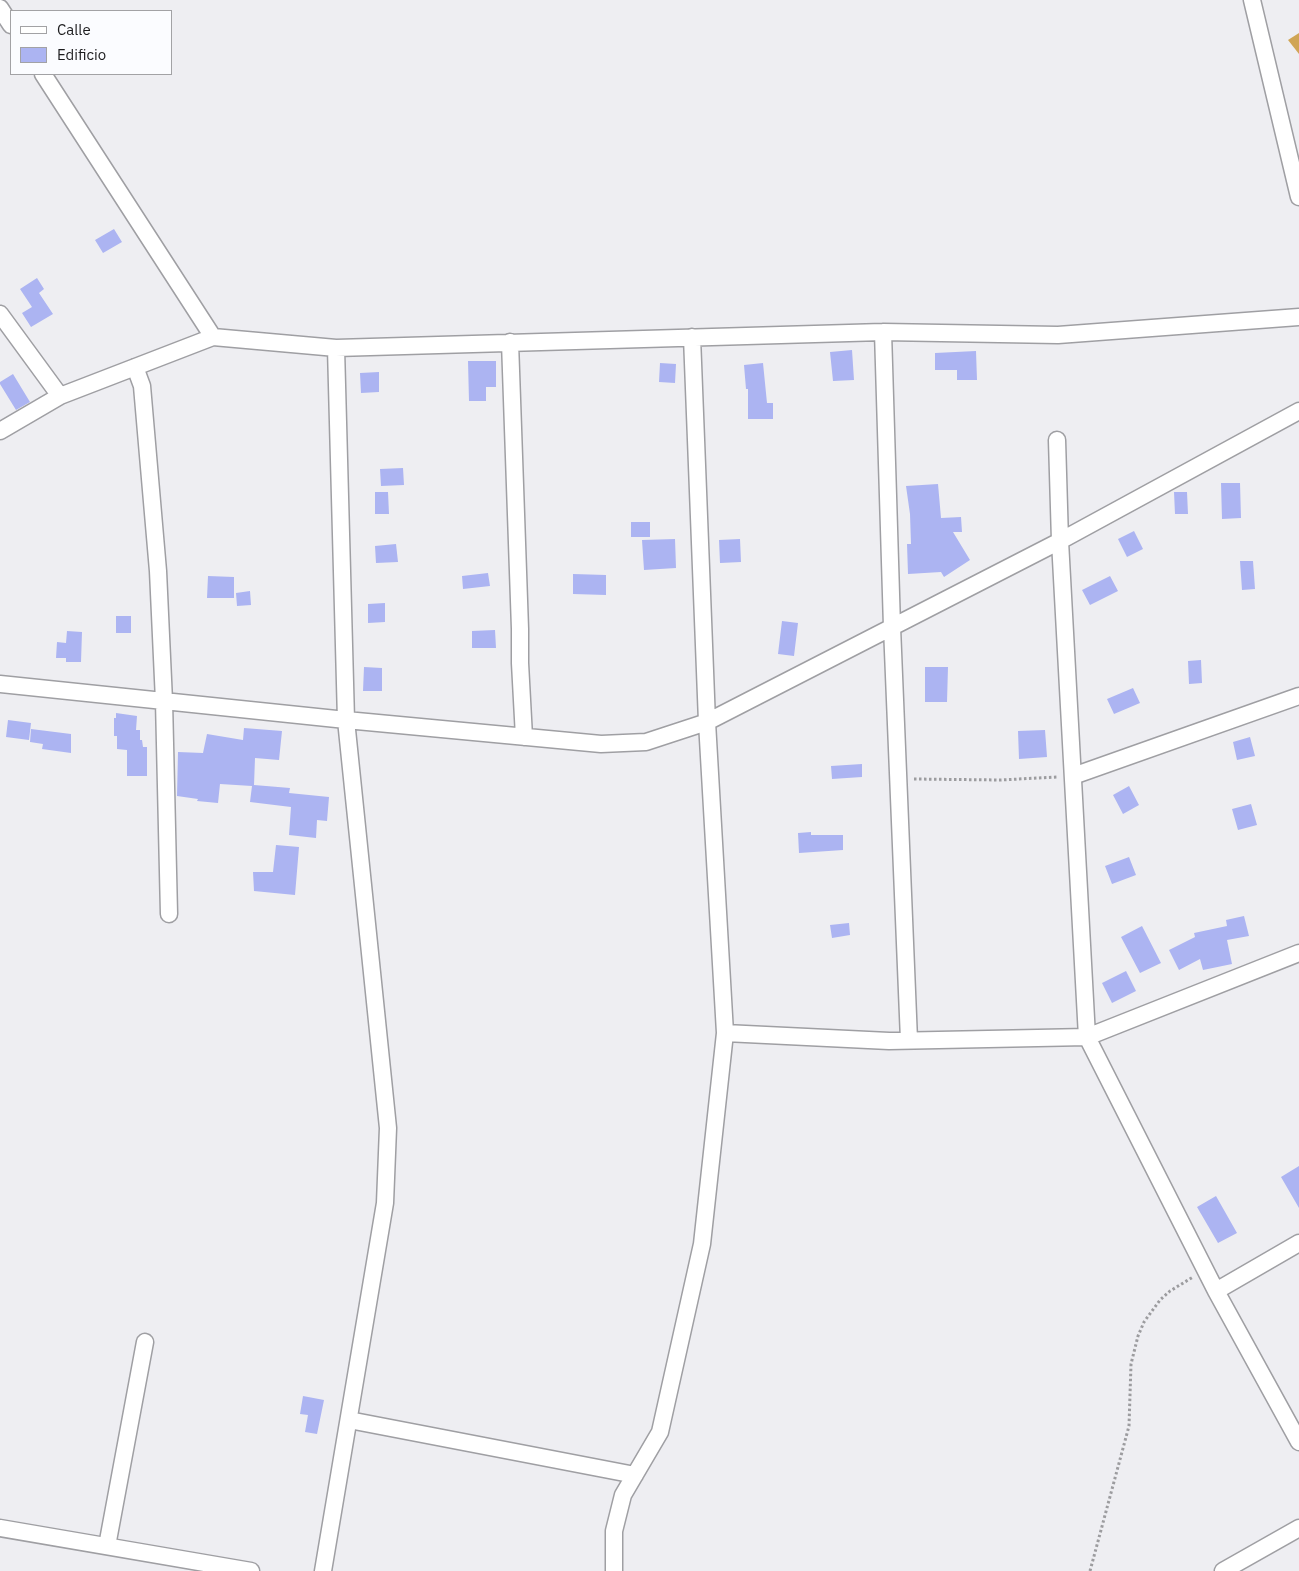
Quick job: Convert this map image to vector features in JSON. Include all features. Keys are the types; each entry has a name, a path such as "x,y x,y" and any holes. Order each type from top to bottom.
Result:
{"street":[{"path":"1252,0 1299,197"},
{"path":"0,8 10,24"},
{"path":"43,75 213,337"},
{"path":"0,314 60,396"},
{"path":"0,431 60,396 213,337 336,348 883,332 1058,335 1299,317"},
{"path":"883,332 892,627 909,1040"},
{"path":"614,1571 614,1531 623,1495 660,1432 702,1244 725,1032 707,722 692,337"},
{"path":"510,342 524,737"},
{"path":"324,1571 385,1203 388,1128 346,720 336,348"},
{"path":"135,367 142,386 158,571 164,701 169,914"},
{"path":"0,684 601,744 646,742 707,722 1060,541 1299,411"},
{"path":"1057,440 1060,541 1087,1037 1205,1270 1299,1442"},
{"path":"1073,776 1299,696"},
{"path":"725,1032 889,1041 1087,1037 1299,953"},
{"path":"1216,1291 1299,1243"},
{"path":"107,1546 145,1342"},
{"path":"349,1420 635,1475"},
{"path":"0,1528 251,1571"},
{"path":"1223,1571 1299,1528"}],"path":[{"path":"898,779 1000,780 1073,776"},
{"path":"1090,1571 1129,1426 1131,1364 1138,1336 1148,1316 1160,1300 1170,1291 1205,1270"}],"shaded area":[{"path":"1299,33 1299,54 1288,40"}],"building":[{"path":"114,229 122,242 103,253 95,240"},
{"path":"37,278 44,289 39,293 53,314 31,327 22,313 32,307 20,289"},
{"path":"852,350 854,380 833,381 830,352"},
{"path":"976,351 977,380 957,380 957,370 935,370 935,353"},
{"path":"468,361 496,361 496,387 486,387 486,401 469,401"},
{"path":"660,363 676,364 675,383 659,382"},
{"path":"763,363 767,403 773,403 773,419 748,419 748,389 746,389 744,365"},
{"path":"379,372 379,392 361,393 360,373"},
{"path":"13,374 30,402 16,410 0,384 0,382"},
{"path":"403,468 404,485 381,486 380,469"},
{"path":"1221,483 1240,483 1241,518 1222,519"},
{"path":"938,484 941,518 961,517 962,532 953,532 970,560 944,577 941,572 908,574 907,544 911,544 910,514 906,486"},
{"path":"375,492 388,492 389,514 375,514"},
{"path":"1174,492 1187,492 1188,514 1175,514"},
{"path":"631,522 650,522 650,537 631,537"},
{"path":"1134,531 1143,549 1127,557 1118,539"},
{"path":"675,539 676,568 644,570 642,540"},
{"path":"740,539 741,562 720,563 719,540"},
{"path":"396,544 398,562 376,563 375,546"},
{"path":"1240,561 1253,561 1255,589 1242,590"},
{"path":"488,573 490,586 463,589 462,576"},
{"path":"573,574 606,575 606,595 573,594"},
{"path":"208,576 234,577 234,598 207,598"},
{"path":"1110,576 1118,591 1090,605 1082,590"},
{"path":"250,591 251,605 237,606 236,593"},
{"path":"385,603 385,622 368,623 368,604"},
{"path":"116,616 131,616 131,633 116,633"},
{"path":"782,621 798,623 794,656 778,654"},
{"path":"495,630 496,648 472,648 472,631"},
{"path":"67,631 82,632 81,662 66,662 66,658 56,658 57,642 66,643"},
{"path":"1201,660 1202,683 1189,684 1188,661"},
{"path":"364,667 382,668 382,691 363,691"},
{"path":"925,667 948,667 947,702 925,702"},
{"path":"1133,688 1140,703 1114,714 1107,699"},
{"path":"116,713 137,716 136,730 140,730 140,740 142,740 143,747 147,747 147,776 127,776 127,750 117,749 117,736 114,736 114,718 116,718"},
{"path":"8,720 31,723 29,740 6,737"},
{"path":"244,728 282,731 279,760 255,758 254,785 290,788 289,793 329,797 327,821 317,820 316,838 289,835 291,807 250,802 252,786 220,784 218,803 197,801 198,799 177,796 178,752 203,753 207,734 243,740"},
{"path":"31,729 71,734 71,753 42,749 43,744 30,742"},
{"path":"1045,730 1047,757 1019,759 1018,731"},
{"path":"1250,737 1255,756 1237,760 1233,742"},
{"path":"862,764 862,777 832,779 831,766"},
{"path":"1129,786 1139,805 1123,814 1113,795"},
{"path":"1251,804 1257,825 1238,830 1232,809"},
{"path":"811,832 811,835 843,835 843,850 799,853 798,833"},
{"path":"276,845 299,847 295,895 254,891 253,872 273,872"},
{"path":"1129,857 1136,875 1112,884 1105,866"},
{"path":"1244,916 1249,936 1227,940 1232,964 1203,970 1200,959 1179,970 1169,950 1195,937 1194,933 1227,926 1226,920"},
{"path":"849,923 850,935 832,938 830,925"},
{"path":"1142,926 1161,963 1140,973 1121,937"},
{"path":"1126,971 1136,991 1112,1003 1102,983"},
{"path":"1299,1166 1299,1208 1281,1177"},
{"path":"1216,1196 1237,1233 1218,1243 1197,1207"},
{"path":"303,1396 324,1400 317,1434 305,1432 308,1415 300,1414"}]}
